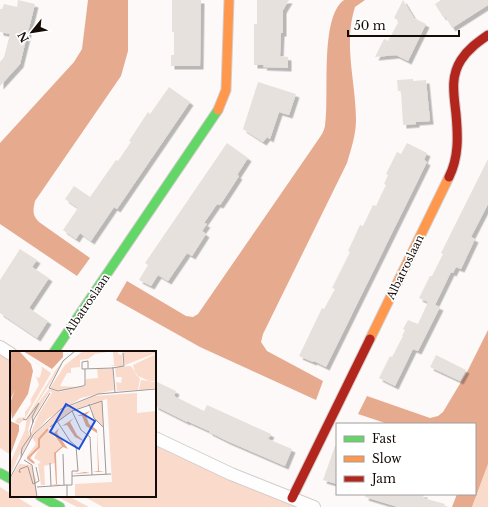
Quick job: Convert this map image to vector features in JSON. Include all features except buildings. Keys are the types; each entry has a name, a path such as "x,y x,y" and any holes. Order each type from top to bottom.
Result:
{"street":[{"name":"Albatroslaan","path":"55,351 218,112 226,90 229,0"},
{"name":"Albatroslaan","path":"292,498 454,167 457,158 458,145 453,82 454,72 466,52 474,44 488,35"},
{"path":"0,346 10,353"},
{"path":"156,438 231,474 314,507"},
{"path":"0,473 10,478"},
{"path":"42,497 60,507"}],"shaded area":[{"path":"88,0 128,0 128,51 121,76 35,201 34,210 34,215 39,222 90,258 77,276 0,224 0,143 74,62 82,49"},
{"path":"344,0 365,0 355,7 350,35 356,120 353,142 347,163 263,334 261,342 267,351 323,381 316,400 200,347 116,300 127,281 186,316 193,317 198,314 323,132 326,113 328,40 331,23 336,9"},
{"path":"488,330 488,464 472,507 452,507 457,495 476,495 476,423 385,423 358,414 367,396 430,418 438,416 443,412 467,372"},
{"path":"0,352 10,358 10,454 0,448"},
{"path":"156,441 303,507 103,507 85,497 156,497"},
{"path":"488,464 488,507 472,507"},
{"path":"0,487 10,493 10,497 17,497 33,507 0,507"},
{"path":"58,497 70,497 89,507 77,507"}],"traffic: fast":[{"path":"55,351 218,110"},
{"path":"0,473 10,478"},
{"path":"42,497 60,507"}],"traffic: slow":[{"path":"218,110 226,90 229,0"},
{"path":"370,339 449,177"}],"traffic: jam":[{"path":"449,177 455,162 457,146 454,93 455,73 461,60 467,52 488,35"},
{"path":"292,498 370,339"}]}
